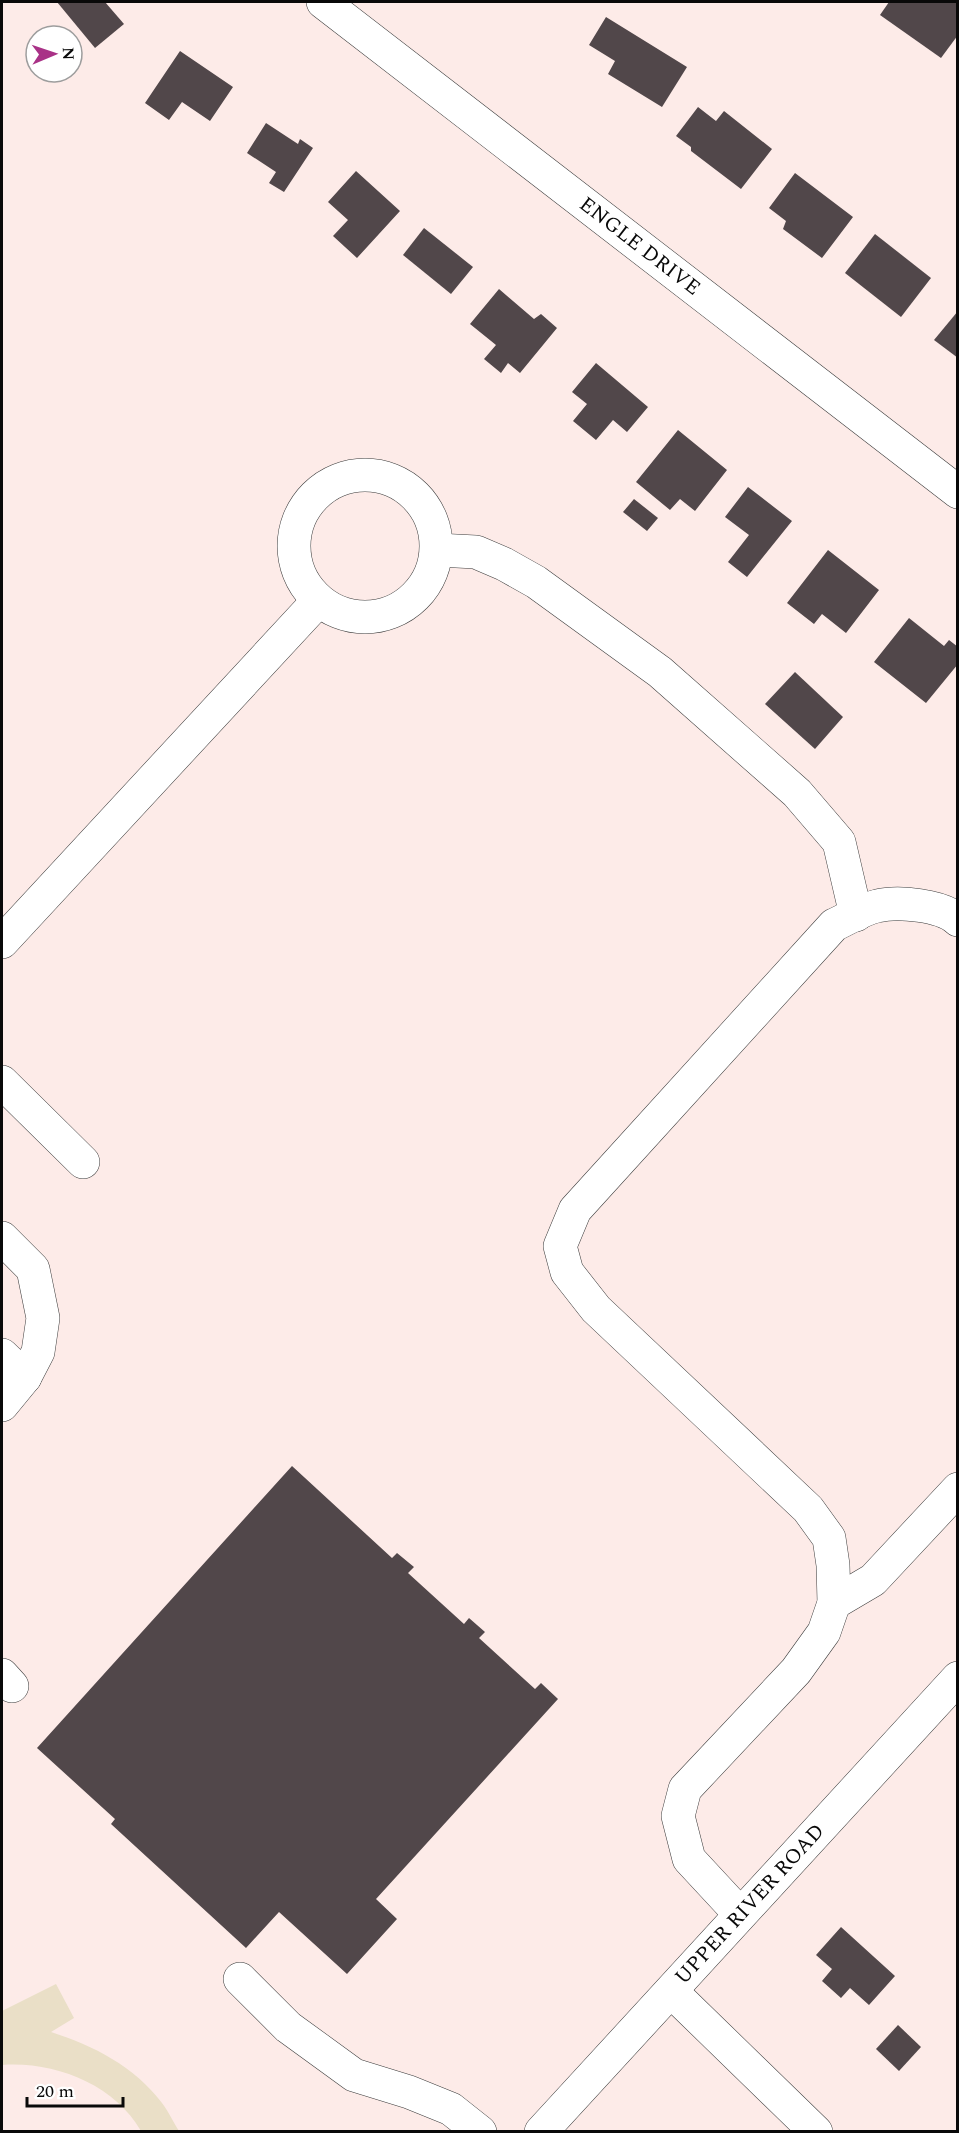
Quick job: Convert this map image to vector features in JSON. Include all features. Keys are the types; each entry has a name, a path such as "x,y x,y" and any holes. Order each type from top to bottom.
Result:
{"street":[{"name":"ENGLE DRIVE","path":"323,2 957,492"},
{"path":"360,474 384,477 406,487 423,504 434,526 436,550 431,573 420,592 403,608 382,616 359,618 337,613 318,601 302,582 294,559 294,535 302,512 316,493 337,480 360,474"},
{"path":"436,550 476,552 504,564 536,582 660,672 797,793 839,842 856,915"},
{"path":"2,942 318,601"},
{"path":"740,1914 689,1859 678,1816 685,1789 796,1671 824,1632 834,1603 833,1565 829,1538 808,1509 597,1309 567,1272 560,1246 575,1210 834,926 877,906 916,904 950,913 957,920"},
{"path":"2,1082 83,1162"},
{"path":"2,1238 33,1269 43,1318 38,1352 25,1377 2,1405"},
{"path":"2,1355 25,1377"},
{"path":"834,1603 873,1580 957,1489"},
{"name":"UPPER RIVER ROAD","path":"541,2132 957,1678"},
{"path":"240,1979 288,2027 354,2075 409,2092 451,2109 480,2132"},
{"path":"671,1991 816,2132"}],"shaded area":[{"path":"56,1984 74,2018 51,2032 98,2051 139,2078 162,2103 179,2131 141,2131 115,2100 99,2088 81,2079 42,2067 2,2065 2,2011"}],"building":[{"path":"57,2 105,2 124,24 95,48 84,35 84,24 75,24"},
{"path":"889,2 958,2 958,35 941,58 880,15"},
{"path":"606,17 687,67 662,107 608,74 615,61 589,45"},
{"path":"180,51 233,87 210,121 182,102 169,120 145,103"},
{"path":"698,107 716,121 724,111 772,149 741,189 691,151 691,147 676,136"},
{"path":"266,123 298,144 300,139 313,148 284,192 269,183 276,172 247,153"},
{"path":"356,171 400,211 357,258 333,236 348,220 328,202"},
{"path":"795,173 853,217 822,258 783,229 786,221 769,208"},
{"path":"424,228 473,267 451,294 403,255"},
{"path":"875,234 931,278 901,317 845,273"},
{"path":"499,289 534,319 541,314 557,328 520,373 508,363 501,373 484,359 496,345 470,324"},
{"path":"958,311 958,358 934,340"},
{"path":"596,363 648,407 627,432 613,420 596,440 573,421 587,404 572,392"},
{"path":"678,430 727,470 695,511 680,499 670,510 636,482"},
{"path":"748,487 792,521 747,577 728,562 749,535 725,517"},
{"path":"634,499 658,518 647,531 623,512"},
{"path":"828,550 879,590 846,633 822,614 814,624 787,603"},
{"path":"909,618 944,646 949,640 958,647 958,664 926,703 874,662"},
{"path":"795,672 843,717 815,749 765,704"},
{"path":"292,1466 392,1558 397,1553 414,1567 408,1573 464,1624 469,1618 485,1632 479,1638 535,1689 541,1683 558,1699 376,1899 397,1919 347,1974 279,1912 246,1948 111,1824 115,1819 37,1748"},
{"path":"841,1927 895,1976 869,2005 850,1988 841,1998 822,1981 832,1969 816,1955"},
{"path":"898,2025 921,2047 899,2071 876,2049"}]}
